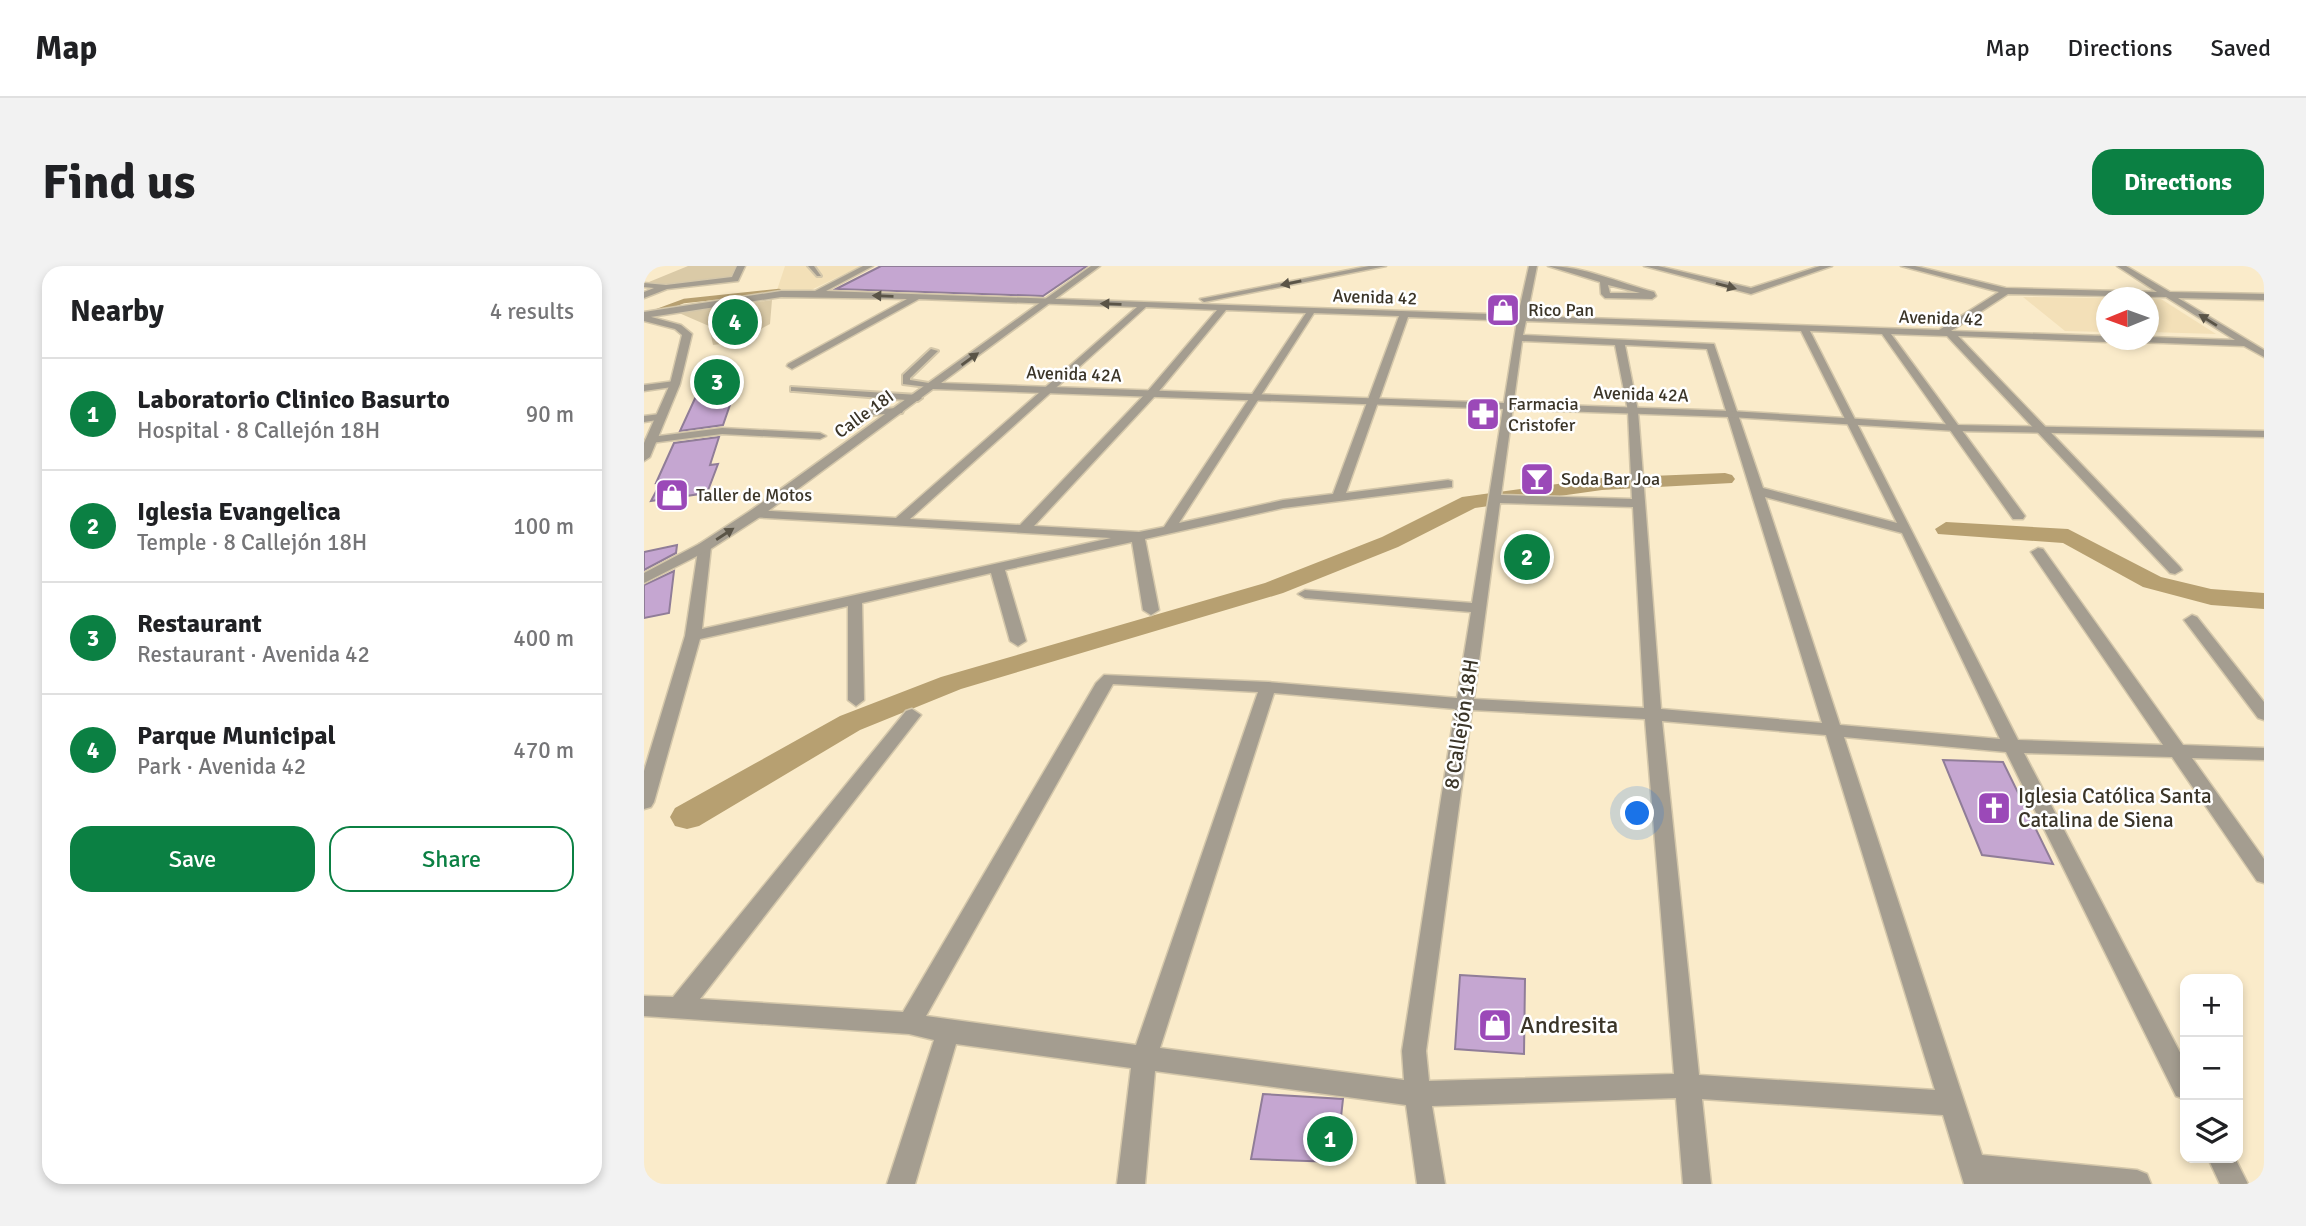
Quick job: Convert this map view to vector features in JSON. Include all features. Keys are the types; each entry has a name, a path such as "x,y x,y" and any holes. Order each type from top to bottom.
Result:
{"street":[{"path":"644,285 666,287 735,279 741,266"},
{"path":"816,293 869,266"},
{"name":"Calle 18I","path":"644,579 704,547 755,514 1096,266"},
{"path":"1173,305 1382,266"},
{"name":"8 Callejón 18H","path":"1431,1184 1417,1094 1415,1051 1463,704 1480,608 1518,338 1533,266"},
{"path":"1552,266 1604,281 1651,295 1652,296 1608,296 1605,294 1604,281"},
{"path":"1648,266 1751,291 1828,266"},
{"path":"1905,266 2006,291 2171,297 2264,297"},
{"path":"2121,266 2262,352"},
{"path":"644,295 666,287"},
{"path":"2006,291 1946,334 2175,570"},
{"name":"Avenida 42","path":"644,317 781,294 816,293 1522,317 1805,330 2096,338"},
{"path":"792,366 917,297"},
{"path":"898,523 1144,305"},
{"path":"1022,531 1151,394 1224,307"},
{"path":"1169,529 1312,310"},
{"path":"1338,498 1405,313"},
{"path":"644,317 678,327 687,334 675,384 644,455"},
{"path":"1805,330 2180,1077"},
{"path":"1885,332 1957,428 2018,516"},
{"path":"1518,338 1711,346 1730,414 1975,1176 2137,1184"},
{"path":"1619,341 1633,411 1653,714 1697,1184"},
{"path":"2159,341 2245,343"},
{"path":"644,388 675,384"},
{"name":"Avenida 42A","path":"932,387 1730,414 1957,428 2264,434"},
{"path":"644,419 660,417"},
{"path":"651,440 722,431 820,436"},
{"path":"693,636 1283,504 1448,484"},
{"path":"1755,490 1907,530"},
{"path":"1495,499 1639,503"},
{"path":"755,514 1138,536"},
{"path":"1138,536 1151,610"},
{"path":"644,802 693,636 704,547"},
{"path":"2038,552 2264,875"},
{"path":"997,568 1018,641"},
{"path":"1304,594 1480,608"},
{"path":"855,600 856,700"},
{"path":"2192,620 2264,715"},
{"path":"909,1023 1104,683 1121,677 1463,704 1653,714 2012,746 2264,754"},
{"path":"1131,1184 1144,1059 1268,687"},
{"path":"680,1006 912,715"},
{"path":"644,1006 680,1006 909,1023 948,1032 1417,1094 1688,1086 1951,1103"},
{"path":"901,1184 948,1032"},
{"path":"2224,1163 2234,1184"}],"lane":[{"path":"811,266 819,275"},
{"path":"932,387 906,382 906,377 934,351"},
{"path":"794,389 918,398"},
{"path":"855,425 869,412 899,411"}],"shaded area":[{"path":"688,266 738,266 732,279 669,285 644,284"},
{"path":"785,266 861,266 809,291 777,290"},
{"path":"2023,297 2096,298 2096,332 2065,331"},
{"path":"2159,299 2161,299 2216,334 2159,332"},
{"path":"772,300 770,324 749,335 745,341 713,345 709,326 679,313"}],"building":[{"path":"881,266 1087,266 1043,296 836,289"},
{"path":"740,376 723,425 680,431 703,381"},
{"path":"719,437 710,465 718,464 707,493 651,501 661,482 656,483 674,443"},
{"path":"677,545 676,553 644,570 644,552"},
{"path":"674,571 669,613 644,618 644,585"},
{"name":"Iglesia Católica Santa Catalina de Siena","path":"1943,760 2003,762 2053,864 1982,855"},
{"path":"1460,975 1525,979 1524,1054 1455,1049"},
{"path":"1263,1094 1343,1099 1336,1162 1251,1159"}],"waterway":[{"path":"644,316 684,301 779,291"},
{"path":"687,817 850,723 951,683 1274,588 1390,542 1470,502 1602,484 1725,479"},
{"path":"1946,529 2068,536 2152,582 2211,597 2264,601"}],"place":[{"name":"Rico Pan","path":"1503,310"},
{"name":"Parque Municipal","path":"735,322"},
{"name":"Restaurant","path":"717,382"},
{"name":"Farmacia Cristofer","path":"1483,414"},
{"name":"Soda Bar Joa","path":"1537,479"},
{"name":"Taller de Motos","path":"672,495"},
{"name":"Iglesia Evangelica","path":"1527,557"},
{"name":"Iglesia Católica Santa Catalina de Siena","path":"1994,808"},
{"name":"Andresita","path":"1495,1025"},
{"name":"Laboratorio Clinico Basurto","path":"1330,1139"}]}
